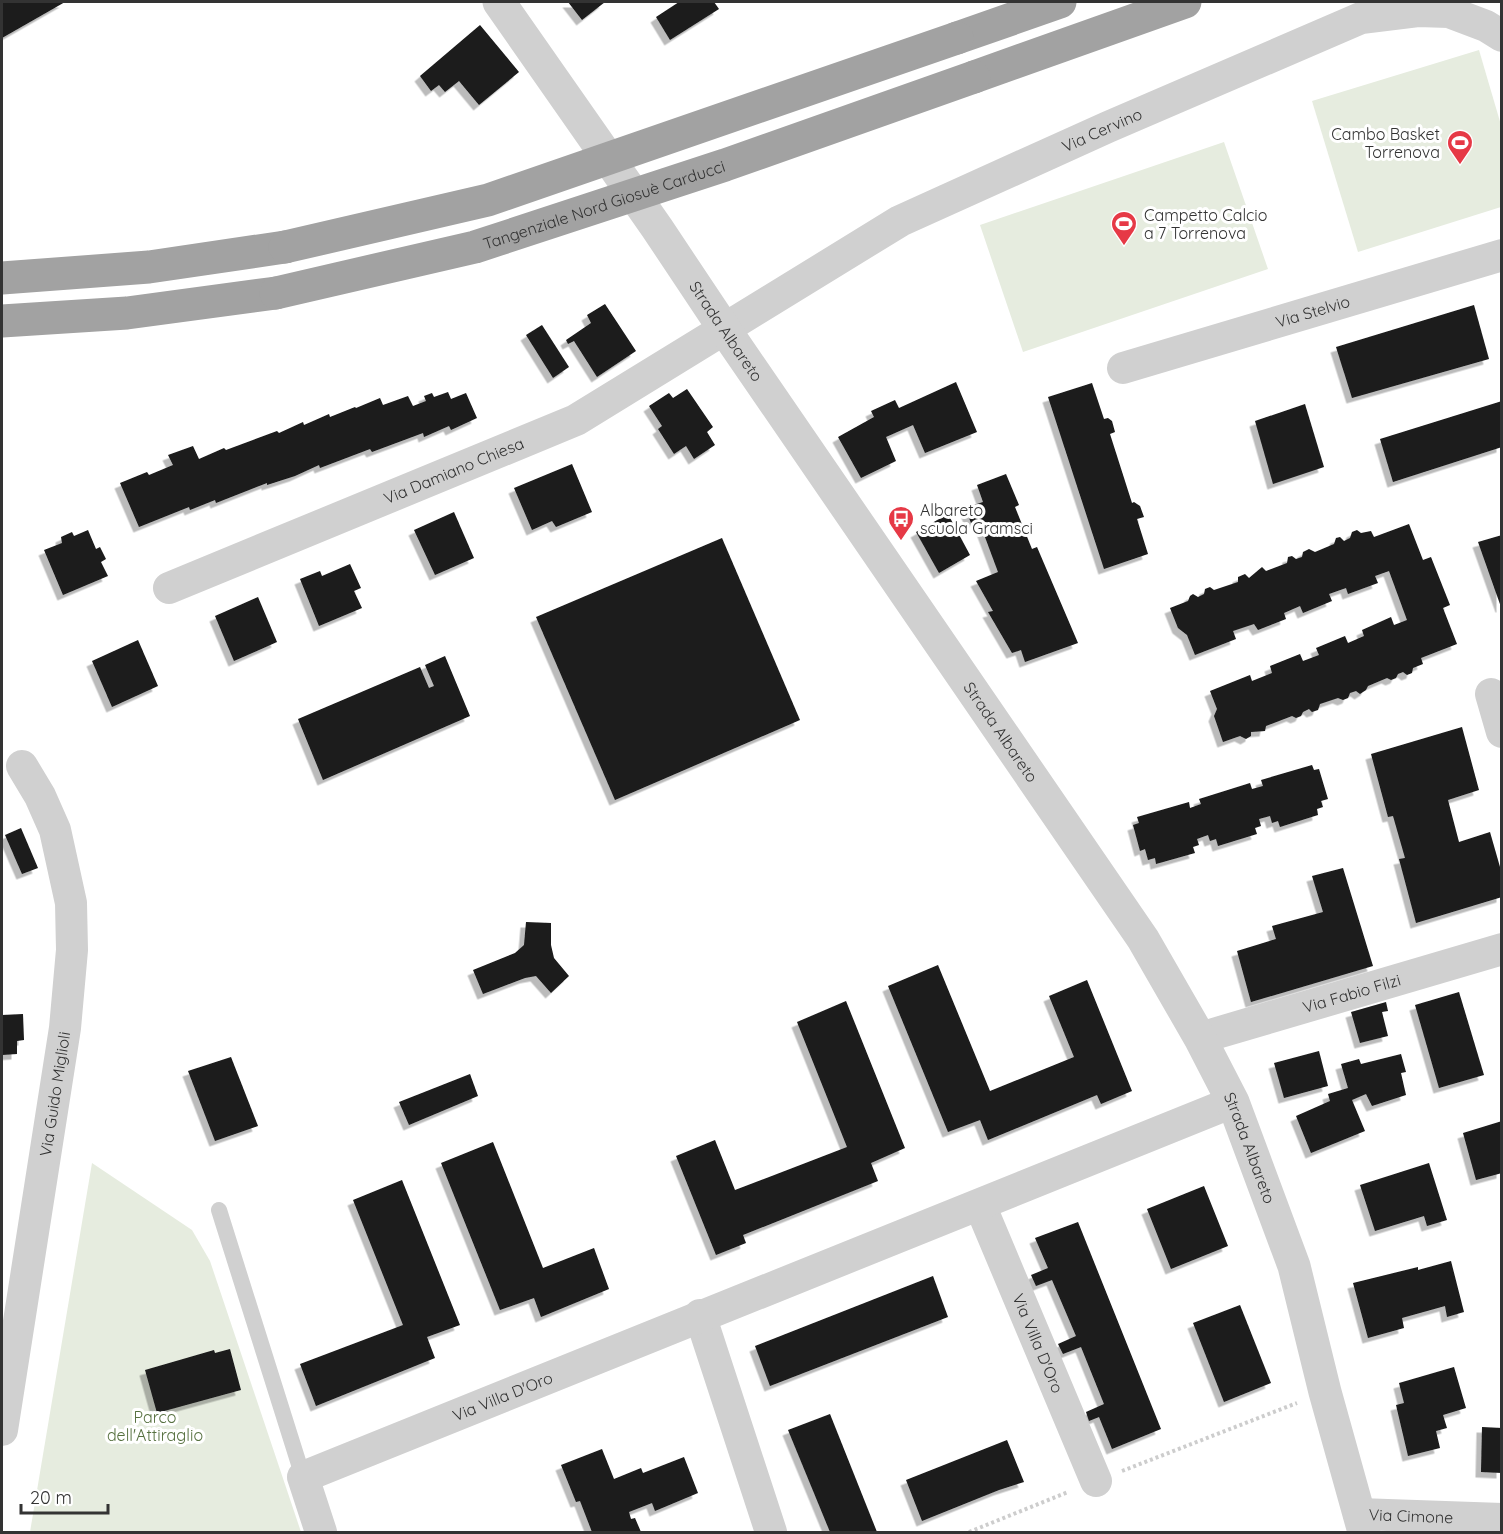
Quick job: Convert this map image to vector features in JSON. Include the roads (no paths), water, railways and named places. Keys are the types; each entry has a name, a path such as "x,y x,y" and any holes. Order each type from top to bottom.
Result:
{"highway":[{"path":"2,279 149,267 285,247 488,200 1060,2"},
{"name":"Tangenziale Nord Giosuè Carducci","path":"2,321 127,313 276,293 475,247 725,165 1185,2"}],"street":[{"name":"Strada Albareto","path":"499,2 651,219 1143,939 1200,1038 1233,1102 1294,1266 1361,1523"},
{"name":"Via Cervino","path":"725,330 900,221 1361,18 1418,11 1449,12 1502,36"},
{"name":"Via Stelvio","path":"1123,368 1502,255"},
{"name":"Via Damiano Chiesa","path":"169,588 576,420 725,330"},
{"path":"1491,694 1502,732"},
{"name":"Via Guido Miglioli","path":"2,1430 65,1028 72,950 71,903 55,830 40,796 22,766"},
{"name":"Via Fabio Filzi","path":"1200,1038 1502,949"},
{"name":"Via Villa D'Oro","path":"303,1477 1233,1102"},
{"name":"Via Villa D'Oro","path":"980,1205 1096,1481"},
{"path":"700,1315 771,1533"},
{"path":"303,1477 321,1533"},
{"name":"Via Cimone","path":"1361,1523 1502,1519"}],"lane":[{"path":"219,1210 303,1477"}],"place":[{"name":"Cambo Basket Torrenova","path":"1460,166"},
{"name":"Campetto Calcio a 7 Torrenova","path":"1124,247"},
{"name":"Albareto scuola Gramsci","path":"901,542"}],"park label":[{"name":"Parco dell'Attiraglio","path":"155,1426"}]}
